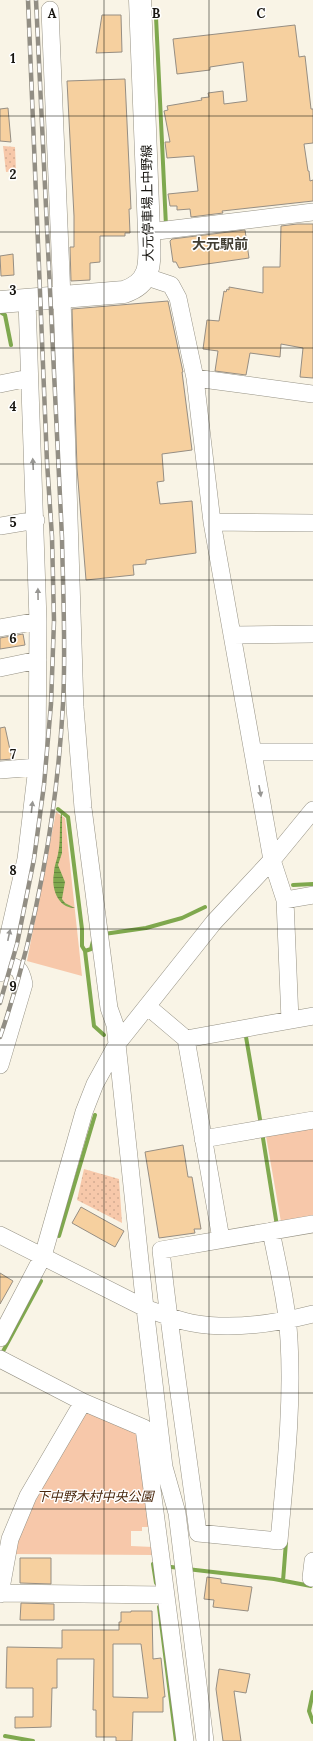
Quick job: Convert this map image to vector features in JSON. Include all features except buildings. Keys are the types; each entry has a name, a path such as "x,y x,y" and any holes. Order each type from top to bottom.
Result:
{"main road":[{"name":"大元停車場上中野線","path":"0,302 124,292 132,289 147,277 160,230 140,0"}],"street":[{"path":"50,10 62,298 75,707 83,808 109,1008 115,1025 145,1308 164,1467 177,1512 205,1741"},
{"path":"160,230 313,212"},
{"path":"147,277 171,285 178,298 194,378 212,522 272,860 285,900 290,1020"},
{"path":"0,1066 24,984 22,972 17,966 1,966 26,859 37,767 38,621 36,520 27,301"},
{"path":"0,384 29,378"},
{"path":"194,378 313,394"},
{"path":"0,526 36,520"},
{"path":"212,522 313,523"},
{"path":"0,628 38,621"},
{"path":"233,635 313,634"},
{"path":"0,668 38,660"},
{"path":"254,752 313,752"},
{"path":"0,770 37,767"},
{"path":"0,1338 43,1256 84,1112 95,1084 117,1044 214,922 272,860 313,810"},
{"path":"285,900 313,895"},
{"path":"147,1006 186,1039 221,1239"},
{"path":"186,1039 313,1016"},
{"path":"203,1139 313,1120"},
{"path":"276,1231 288,1320 289,1340 289,1414 279,1541 198,1533 173,1342 168,1316 161,1250 313,1224"},
{"path":"0,1235 145,1308 191,1323 222,1326 288,1320 313,1314"},
{"path":"1,1360 83,1402 144,1428 185,1741"},
{"path":"83,1402 28,1496 10,1539 0,1593 165,1595"},
{"path":"313,1561 311,1578 313,1578"}],"green space":[{"path":"3,146 15,147 16,171 6,172"},
{"path":"56,812 65,818 82,976 27,961"},
{"path":"313,1127 313,1217 281,1222 266,1136"},
{"path":"84,1169 119,1179 122,1223 77,1200"},
{"name":"下中野木村中央公園","path":"91,1412 132,1429 138,1436 150,1527 142,1527 142,1531 131,1531 131,1546 153,1547 154,1555 13,1554 27,1516 82,1416"}],"shaded area":[{"path":"61,813 62,853 58,865 65,882 62,899 65,903 75,908 69,907 60,901 53,884 54,868 58,856"}],"waterway":[{"path":"156,17 166,226"},
{"path":"0,312 5,315 11,345"},
{"path":"58,809 68,817 82,929 82,946 85,951 94,1026 104,1035"},
{"path":"293,885 313,884"},
{"path":"104,934 146,928 182,918 205,907"},
{"path":"85,951 91,949 93,941"},
{"path":"245,1031 261,1125"},
{"path":"59,1236 95,1115"},
{"path":"262,1132 277,1226"},
{"path":"1,1355 41,1281"},
{"path":"283,1581 286,1542"},
{"path":"156,1565 153,1564 156,1583"},
{"path":"171,1567 181,1568"},
{"path":"187,1569 274,1579 311,1586"},
{"path":"159,1607 176,1741"},
{"path":"313,1692 309,1711 313,1722"},
{"path":"5,1736 33,1741"}],"railway":[{"path":"0,1003 17,944 34,859 44,785 51,704 54,621 52,537 47,462 28,0"},
{"path":"0,1037 13,998 24,957 43,873 56,788 64,683 62,538 36,0"}],"district":[{"name":"大元駅前","path":"220,244"}]}
